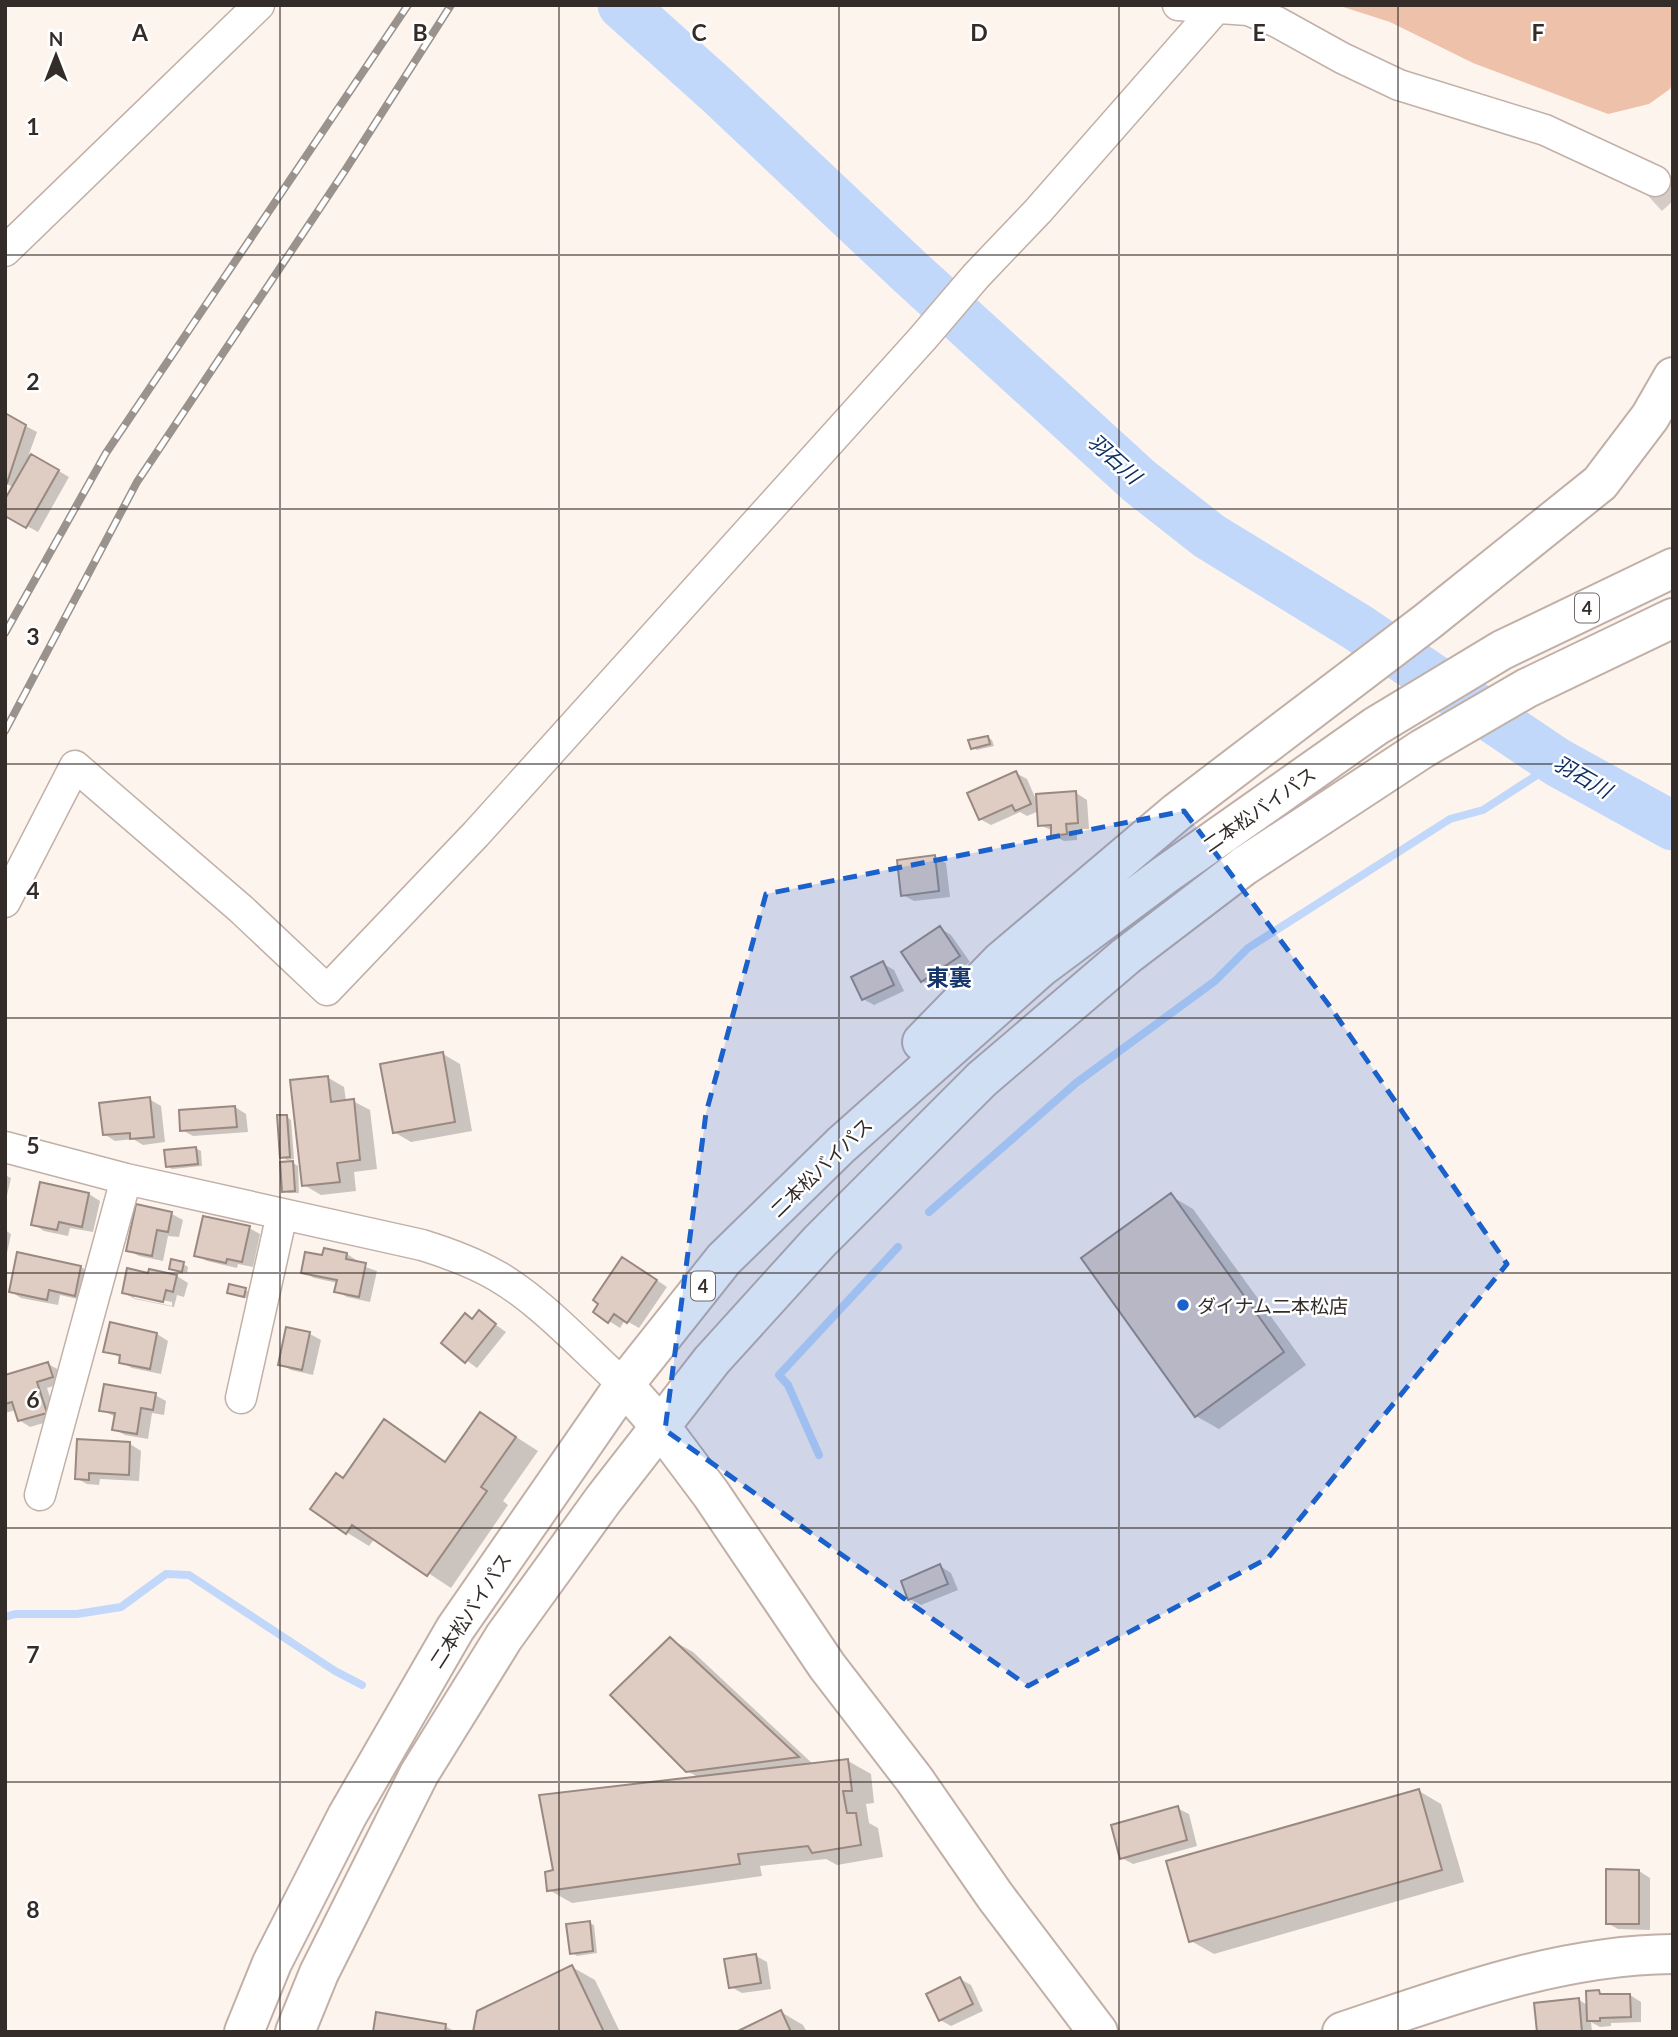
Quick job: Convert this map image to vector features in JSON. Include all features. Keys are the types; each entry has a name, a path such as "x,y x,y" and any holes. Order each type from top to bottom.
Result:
{"main road":[{"path":"724,1259 784,1184 1001,961 1177,812 1428,621 1600,483 1650,417 1673,377"},
{"name":"二本松バイパス","path":"244,2032 272,1963 347,1816 455,1629 624,1385 724,1259 841,1145 1040,968 1166,874 1376,726 1502,650 1673,568"},
{"name":"二本松バイパス","path":"295,2032 319,1973 419,1774 504,1637 603,1500 712,1360 819,1242 982,1079 1126,957 1244,866 1422,749 1527,688 1673,618"},
{"path":"624,1385 660,1426 711,1494 827,1666 914,1779 995,1896 1098,2032"},
{"path":"1342,2032 1514,1976 1604,1959 1673,1954"}],"street":[{"path":"5,251 259,5"},
{"path":"1178,5 1248,10 1277,22 1342,58 1399,85 1545,131 1655,181"},
{"path":"5,902 75,766 241,909 327,990 475,834 1150,87 1217,7"},
{"path":"5,1147 126,1179 422,1245 475,1264 499,1276 530,1299 624,1385"},
{"path":"40,1495 126,1179"},
{"path":"242,1398 282,1214"}],"highlighted area":[{"path":"1184,811 1331,1008 1507,1264 1268,1558 1028,1686 665,1430 706,1113 766,894"}],"shaded area":[{"path":"1337,5 1673,5 1673,82 1670,89 1649,104 1608,114 1473,63 1390,22"}],"building":[{"path":"5,413 26,425 7,483 5,482"},
{"path":"31,454 59,470 26,528 5,516 5,499"},
{"path":"988,736 990,744 971,749 968,740"},
{"path":"1016,771 1031,804 1015,811 1012,805 979,820 967,793"},
{"path":"1076,791 1078,823 1066,824 1067,834 1051,836 1051,825 1038,826 1036,794"},
{"path":"935,855 939,891 901,896 897,860"},
{"path":"940,926 960,956 921,982 901,952"},
{"path":"883,961 894,985 862,1000 851,977"},
{"path":"443,1052 455,1122 393,1133 380,1064"},
{"path":"328,1076 331,1102 354,1099 360,1160 337,1163 340,1182 302,1186 290,1080"},
{"path":"150,1097 154,1137 130,1139 130,1133 103,1135 99,1103"},
{"path":"235,1106 237,1127 180,1131 179,1110"},
{"path":"277,1115 287,1115 290,1157 280,1158"},
{"path":"196,1147 198,1164 166,1167 164,1150"},
{"path":"293,1161 295,1191 282,1192 280,1162"},
{"path":"40,1182 89,1193 82,1227 59,1222 57,1230 31,1225"},
{"name":"ダイナム二本松店","path":"1171,1193 1284,1352 1195,1417 1081,1258"},
{"path":"136,1204 172,1212 168,1232 157,1230 152,1256 126,1251"},
{"path":"203,1216 250,1226 242,1262 227,1259 226,1263 194,1256"},
{"path":"324,1248 347,1253 346,1259 366,1263 359,1297 334,1292 337,1280 301,1273 305,1252 322,1255"},
{"path":"17,1252 81,1266 75,1296 49,1290 47,1300 9,1292"},
{"path":"622,1257 657,1280 627,1323 614,1314 608,1323 593,1312 598,1304 593,1300"},
{"path":"171,1259 184,1262 182,1272 169,1269"},
{"path":"127,1268 177,1275 173,1292 166,1290 163,1302 122,1293"},
{"path":"229,1284 246,1288 244,1297 227,1293"},
{"path":"479,1310 496,1324 465,1363 441,1343 465,1313 472,1319"},
{"path":"110,1322 157,1333 150,1369 119,1363 120,1355 103,1352"},
{"path":"286,1327 310,1332 302,1370 278,1365"},
{"path":"48,1362 53,1377 37,1382 47,1413 18,1421 12,1402 5,1404 5,1375"},
{"path":"104,1384 156,1393 153,1410 141,1408 137,1434 112,1430 115,1413 99,1411"},
{"path":"480,1412 516,1437 481,1487 487,1491 427,1576 352,1525 346,1534 310,1509 336,1473 343,1478 384,1419 445,1462"},
{"path":"77,1439 130,1442 129,1475 89,1473 89,1480 75,1479"},
{"path":"940,1564 948,1584 908,1600 901,1581"},
{"path":"670,1637 799,1757 686,1772 610,1695"},
{"path":"848,1759 852,1791 843,1791 847,1813 856,1813 861,1845 812,1853 808,1846 738,1854 740,1864 547,1891 545,1872 553,1870 539,1795"},
{"path":"1419,1789 1442,1870 1189,1942 1166,1861"},
{"path":"1178,1806 1187,1840 1120,1859 1111,1825"},
{"path":"1606,1869 1639,1870 1639,1924 1606,1924"},
{"path":"590,1921 593,1951 570,1954 566,1924"},
{"path":"756,1954 761,1983 729,1988 724,1959"},
{"path":"572,1965 604,2032 473,2032 477,2011"},
{"path":"960,1977 973,2004 939,2021 926,1994"},
{"path":"1599,1990 1600,1994 1630,1994 1631,2017 1587,2021 1586,1991"},
{"path":"1579,1998 1582,2032 1537,2032 1534,2003"},
{"path":"781,2010 791,2032 736,2032"},
{"path":"376,2012 446,2024 445,2032 373,2032"}],"waterway":[{"name":"羽石川","path":"622,5 1139,481 1209,536 1357,627 1557,762 1673,826"},
{"path":"929,1212 1076,1083 1215,981 1248,948 1450,819 1483,810 1557,762"},
{"path":"819,1455 788,1385 779,1375 898,1247"},
{"path":"5,1617 15,1614 77,1614 121,1607 166,1574 189,1575 335,1671 362,1685"}],"tunnel":[{"path":"1655,181 1673,201"}],"railway":[{"path":"5,633 106,453 408,5"},
{"path":"5,731 137,482 346,169 451,5"}],"place":[{"name":"ダイナム二本松店","path":"1183,1305"}],"district":[{"name":"東裏","path":"949,977"}]}
